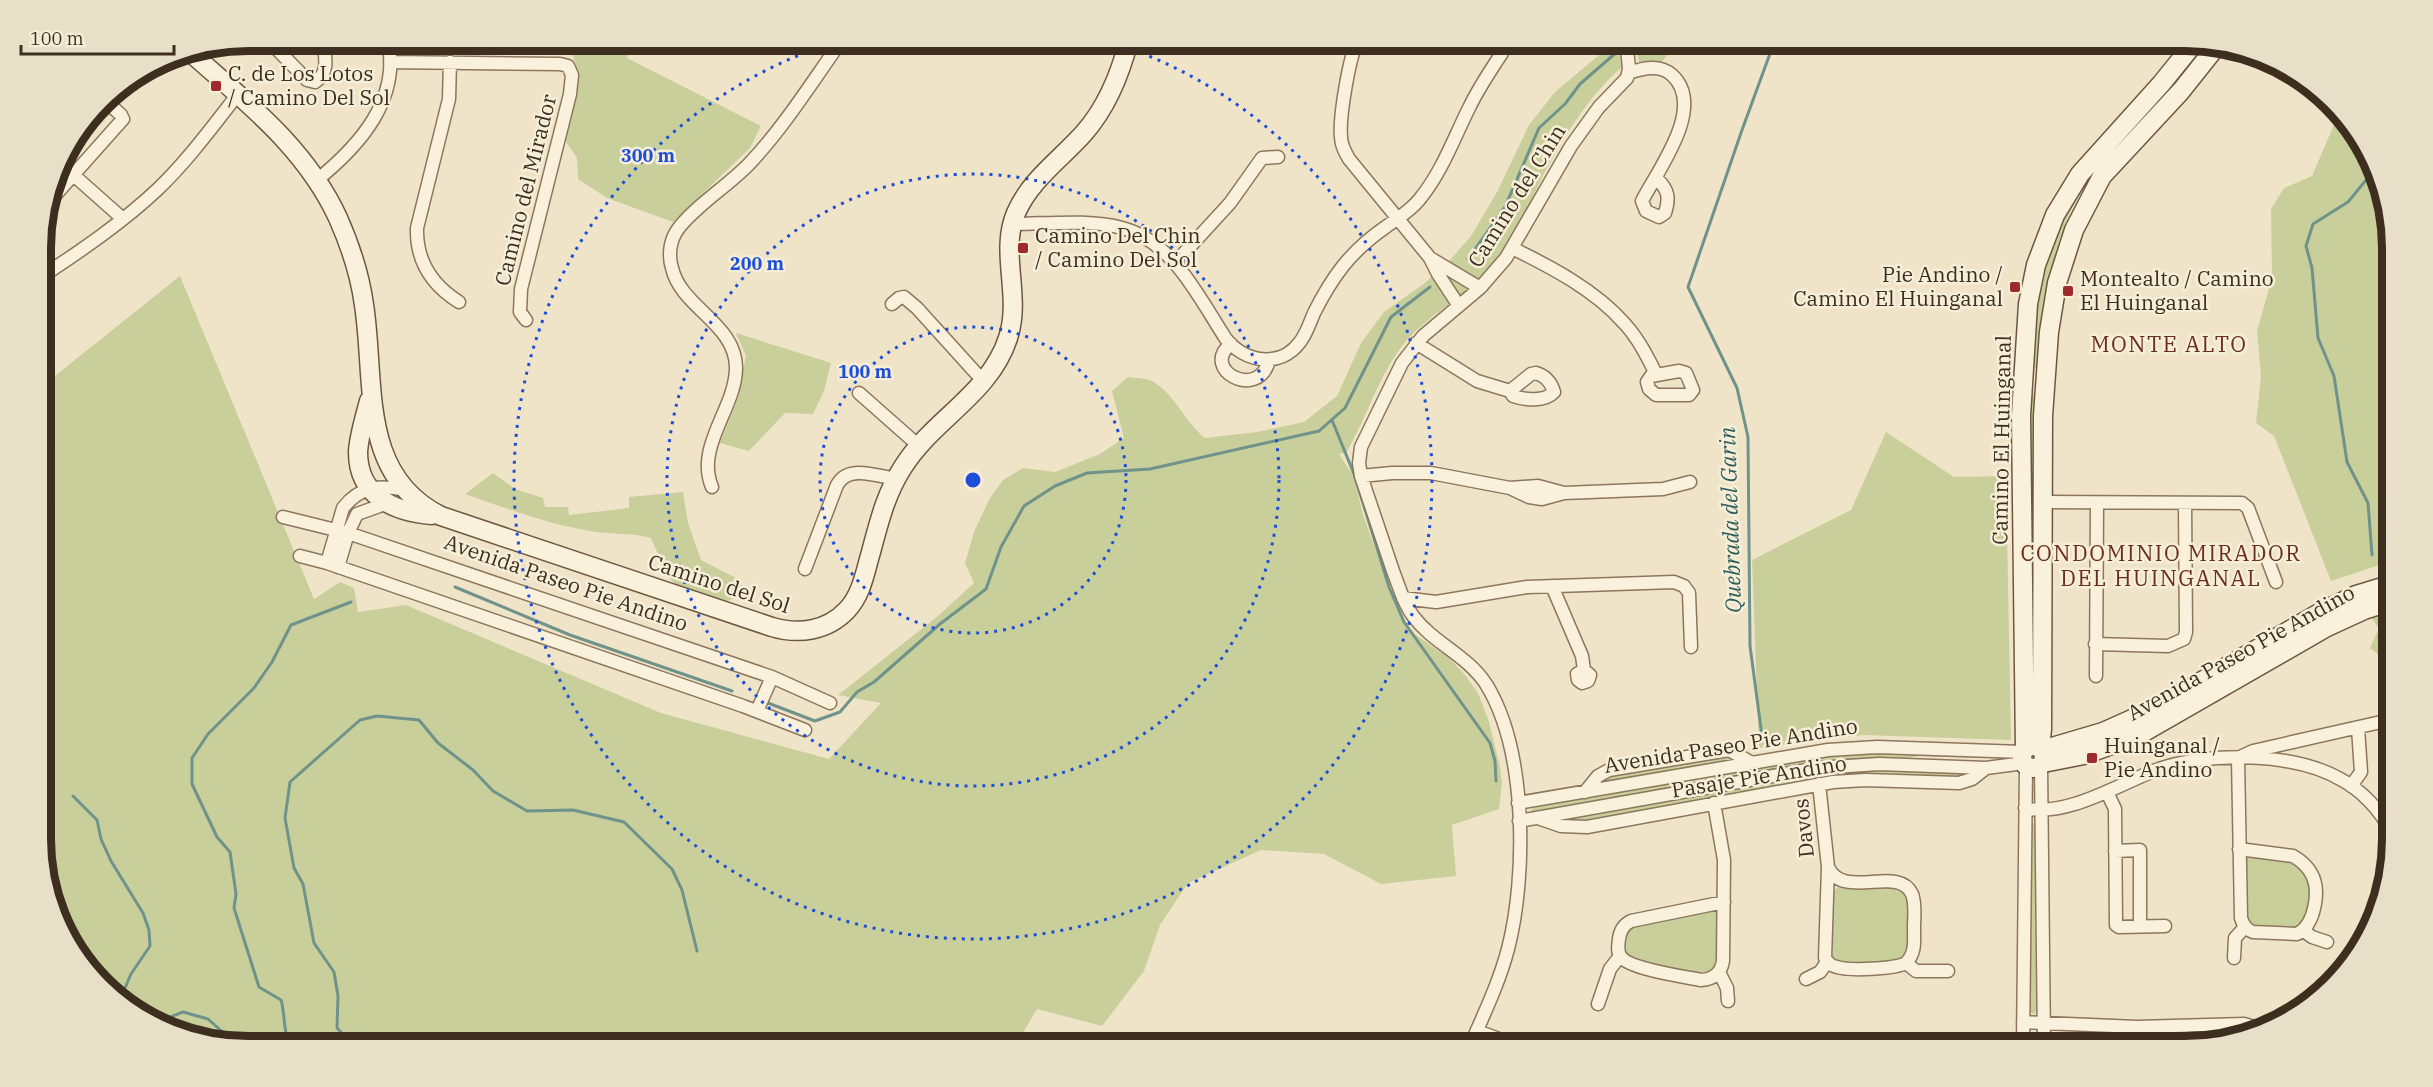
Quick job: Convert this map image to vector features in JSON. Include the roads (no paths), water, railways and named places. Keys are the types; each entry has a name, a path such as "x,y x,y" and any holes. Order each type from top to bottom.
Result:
{"street":[{"path":"279,51 307,80 315,82 323,77 325,70 324,51"},
{"path":"317,180 350,152 372,124 386,90 390,62 389,51"},
{"path":"712,487 708,475 708,463 733,386 736,361 726,338 677,282 671,266 672,242 683,223 737,176 763,148 834,51"},
{"name":"Camino del Sol","path":"371,391 358,451 361,470 368,488 385,504 441,516 772,627 803,631 817,629 836,620 857,596 880,516 896,479 919,446 984,382 999,361 1012,322 1014,297 1010,240 1012,224 1020,204 1032,187 1082,135 1105,105 1126,51"},
{"path":"1354,51 1349,65 1341,131 1342,145 1349,159 1430,258 1459,306"},
{"path":"1627,51 1629,73 1647,69 1664,70 1676,79 1682,94 1683,114 1679,130 1657,179"},
{"name":"Camino El Huinganal","path":"2044,1036 2042,809 2033,757 2022,530 2023,382 2028,304 2042,245 2070,188 2091,160 2161,84 2188,51"},
{"path":"1012,224 1100,225 1120,228 1147,239 1174,263 1231,344 1249,357 1269,360 1287,353 1298,345 1326,291 1344,264 1372,237 1418,202 1434,180 1470,105 1502,53"},
{"name":"Camino El Huinganal","path":"2023,1036 2025,808 2033,757 2042,729 2046,381 2053,298 2067,249 2082,212 2097,185 2181,91 2211,53"},
{"name":"Camino del Sol","path":"200,57 288,142 317,180 337,217 357,272 366,321 371,391 384,458 405,490 421,505 441,516"},
{"name":"Camino del Mirador","path":"390,62 560,64 568,66 572,75 570,94 518,303 520,312 526,320"},
{"path":"450,62 449,99 417,228 417,241 424,266 433,281 459,302"},
{"name":"Camino del Chin","path":"1475,1036 1502,969 1513,927 1519,885 1518,803 1510,747 1499,711 1487,685 1468,663 1414,618 1403,598 1361,476 1359,463 1361,447 1402,363 1416,343 1480,288 1499,268 1589,119 1624,82 1629,73"},
{"path":"51,270 123,219 158,188 184,162 238,94"},
{"path":"61,188 123,120 112,106"},
{"path":"2115,134 2130,146"},
{"path":"1174,263 1230,203 1262,158 1278,157"},
{"path":"68,169 123,219"},
{"path":"1512,248 1575,283 1617,315 1632,332 1656,374"},
{"path":"1430,258 1480,288"},
{"path":"892,304 904,297 917,308 984,382"},
{"path":"1416,343 1477,381 1510,391"},
{"path":"1231,344 1222,352 1221,362 1227,373 1237,379 1250,380 1258,377 1265,371 1269,360"},
{"path":"2023,382 2046,381"},
{"path":"859,393 919,446"},
{"path":"1361,476 1392,472 1431,473 1510,488 1539,499 1564,493 1663,489 1690,482"},
{"name":"Camino del Sol","path":"806,569 837,485 842,478 859,473 896,479"},
{"path":"332,565 342,531 343,508 348,501 368,488 384,486 405,490"},
{"path":"2043,502 2242,503 2248,508 2276,582"},
{"path":"2096,676 2097,503"},
{"path":"2095,644 2168,646 2184,639 2186,632 2185,503"},
{"path":"342,531 357,514 385,504"},
{"name":"Avenida Paseo Pie Andino","path":"283,517 342,531 772,677 830,703"},
{"path":"300,556 757,711 805,730"},
{"path":"1403,598 1436,602 1502,590 1674,582 1681,584 1687,590 1689,597 1691,647"},
{"path":"1552,586 1582,657 1584,669"},
{"name":"Avenida Paseo Pie Andino","path":"1519,820 1840,765 1887,764 1986,768 2033,757 2103,732 2150,711 2321,612 2356,595 2382,587"},
{"path":"1414,618 1436,602"},
{"name":"Avenida Paseo Pie Andino","path":"1752,763 1803,753 1854,748 2033,757 2084,755 2139,735 2327,627 2382,604"},
{"path":"757,711 772,677"},
{"path":"2238,758 2253,751 2381,722"},
{"path":"2351,786 2361,771 2358,728"},
{"name":"Pasaje Pie Andino","path":"1585,792 1598,776 1609,770 1729,750 1752,763"},
{"path":"2238,758 2239,849 2241,918 2245,927 2253,932 2297,934 2304,931 2311,920 2315,893 2312,873 2293,856 2239,849"},
{"path":"2025,808 2042,809 2077,802 2174,765 2206,759 2238,758 2311,767 2333,775 2351,786 2382,816"},
{"name":"Pasaje Pie Andino","path":"1536,818 1561,826 1579,827 1819,784 1865,780 1952,784 1972,779 1986,768"},
{"name":"Davos","path":"1819,784 1828,867 1824,951 1827,962"},
{"name":"Avenida Paseo Pie Andino","path":"1518,803 1585,792"},
{"path":"2107,792 2115,809 2116,924 2119,927 2165,926"},
{"path":"1714,803 1723,845 1724,902 1723,961 1719,972 1712,978 1697,979 1628,963 1620,956 1618,949 1620,934 1624,926 1631,921 1724,902"},
{"path":"2115,850 2140,850 2140,926"},
{"name":"Davos","path":"1828,867 1836,878 1844,881"},
{"path":"1806,978 1815,975 1827,962 1834,967 1842,968 1896,966 1906,963 1914,950 1914,902 1910,890 1897,882 1844,881 1831,888 1827,897"},
{"path":"2234,958 2235,938 2245,927"},
{"path":"2304,931 2312,938 2327,942"},
{"path":"1598,1004 1611,965 1620,956"},
{"path":"1906,963 1912,969 1920,971 1948,971"},
{"path":"1719,972 1727,988 1728,1001"},
{"path":"2023,1022 2137,1027 2249,1026"},
{"path":"2137,1027 2138,1036"},
{"path":"1477,1031 1491,1036"}],"waterway":[{"path":"1468,259 1505,207 1539,128 1565,104 1580,84 1618,51"},
{"name":"Quebrada del Garin","path":"1762,736 1750,646 1748,437 1737,388 1688,287 1771,51"},
{"path":"2368,177 2348,202 2313,224 2306,246 2312,268 2318,338 2334,376 2347,462 2368,503 2372,555"},
{"path":"768,703 815,721 840,712 857,692 874,682 940,624 986,589 1001,547 1024,506 1055,486 1087,473 1150,469 1319,431 1345,408 1391,317 1430,287"},
{"path":"1332,420 1354,474 1389,587 1404,622 1490,743 1495,761 1496,781"},
{"path":"455,587 570,635 732,691"},
{"path":"287,1036 281,1000 259,987 234,908 236,894 230,852 217,837 192,784 192,758 208,734 254,688 272,662 291,625 351,602"},
{"path":"51,678 53,683 51,694"},
{"path":"345,1036 337,1028 338,996 334,972 314,943 303,884 294,868 285,818 290,782 360,720 377,716 419,720 438,743 473,770 493,791 527,811 573,810 624,822 672,869 682,890 697,951"},
{"path":"73,796 97,820 101,839 111,861 143,913 149,930 150,946 131,974 124,991"},
{"path":"167,1018 183,1012 208,1019 225,1034"}],"place":[{"name":"C. de Los Lotos / Camino Del Sol","path":"216,86"},
{"name":"Camino Del Chin / Camino Del Sol","path":"1023,248"},
{"name":"Pie Andino / Camino El Huinganal","path":"2015,287"},
{"name":"Montealto / Camino El Huinganal","path":"2068,291"},
{"name":"Huinganal / Pie Andino","path":"2092,758"}],"district":[{"name":"MONTE ALTO","path":"2169,344"},
{"name":"CONDOMINIO MIRADOR DEL HUINGANAL","path":"2161,566"}]}
